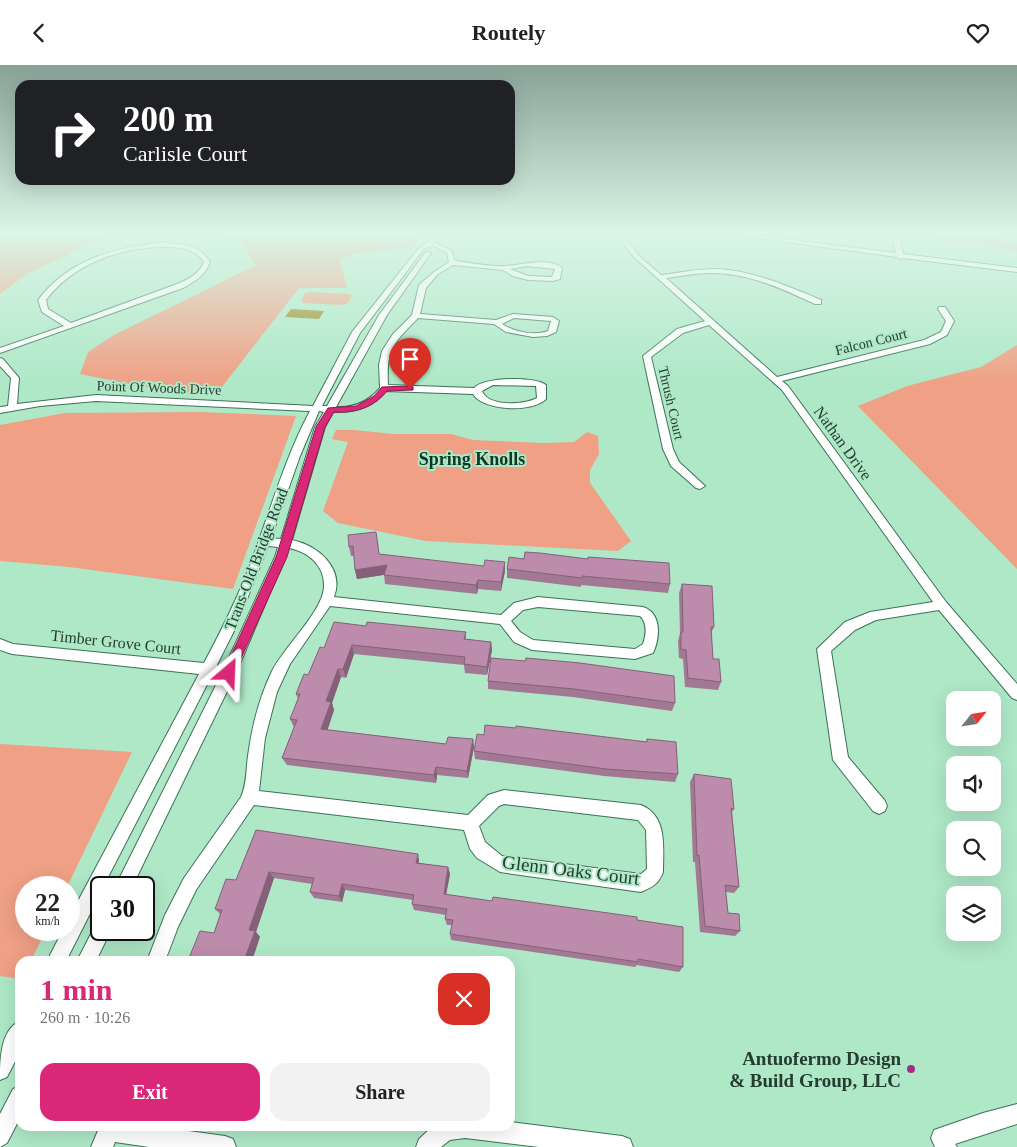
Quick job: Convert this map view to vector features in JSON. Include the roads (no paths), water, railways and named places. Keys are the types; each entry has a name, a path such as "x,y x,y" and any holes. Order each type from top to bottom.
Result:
{"street":[{"path":"57,282 42,299 45,310 70,326"},
{"path":"0,351 186,282"},
{"name":"Trans-Old Bridge Road","path":"59,956 230,627 265,542 295,456 317,408 356,332 395,282"},
{"name":"Trans-Old Bridge Road","path":"128,876 255,619 286,543 320,427 362,349 383,315 407,282"},
{"path":"427,282 422,287 416,316 396,336 386,351 383,365 384,388 477,391"},
{"name":"Nathan Drive","path":"666,282 785,388 942,605 1017,695"},
{"path":"772,282 818,302"},
{"name":"Falcon Court","path":"775,380 927,342 944,333 950,321 942,309"},
{"path":"416,316 497,322 513,316 549,318 555,321 552,332 546,335 504,331 497,322"},
{"name":"Thrush Court","path":"700,486 675,464 668,449 647,356 680,331 710,322"},
{"path":"0,361 15,378 12,408"},
{"path":"492,382 538,383 543,388 541,399 533,404 492,403 478,396 477,391 480,387 492,382"},
{"name":"Point Of Woods Drive","path":"0,410 96,398 347,410 358,408 377,398 384,388"},
{"path":"158,956 184,894 249,797 260,726 273,682 298,641 328,601 330,586 328,574 318,555 301,546 265,542"},
{"path":"328,601 504,620"},
{"path":"538,602 643,611 649,615 651,620 651,642 648,649 643,653 635,654 532,645 518,640 504,620 511,611 522,603 538,602"},
{"path":"879,806 841,760 824,649 850,625 874,615 942,605"},
{"name":"Timber Grove Court","path":"0,644 12,649 209,669 229,673"},
{"path":"249,797 471,823"},
{"name":"Glenn Oaks Court","path":"504,797 640,813 649,819 654,829 655,872 650,879 641,883 500,864 486,857 478,847 471,823 494,799 504,797"},
{"path":"89,956 96,941"},
{"path":"0,1070 15,1041"},
{"path":"0,1136 15,1105"},
{"path":"946,1147 942,1138 983,1123 1017,1114"},
{"path":"427,1147 437,1135 444,1131"},
{"path":"497,1131 622,1147"},
{"path":"108,1135 225,1147"}],"place":[{"name":"Antuofermo Design & Build Group, LLC","path":"911,1069"}],"district":[{"name":"Spring Knolls","path":"472,459"}]}
